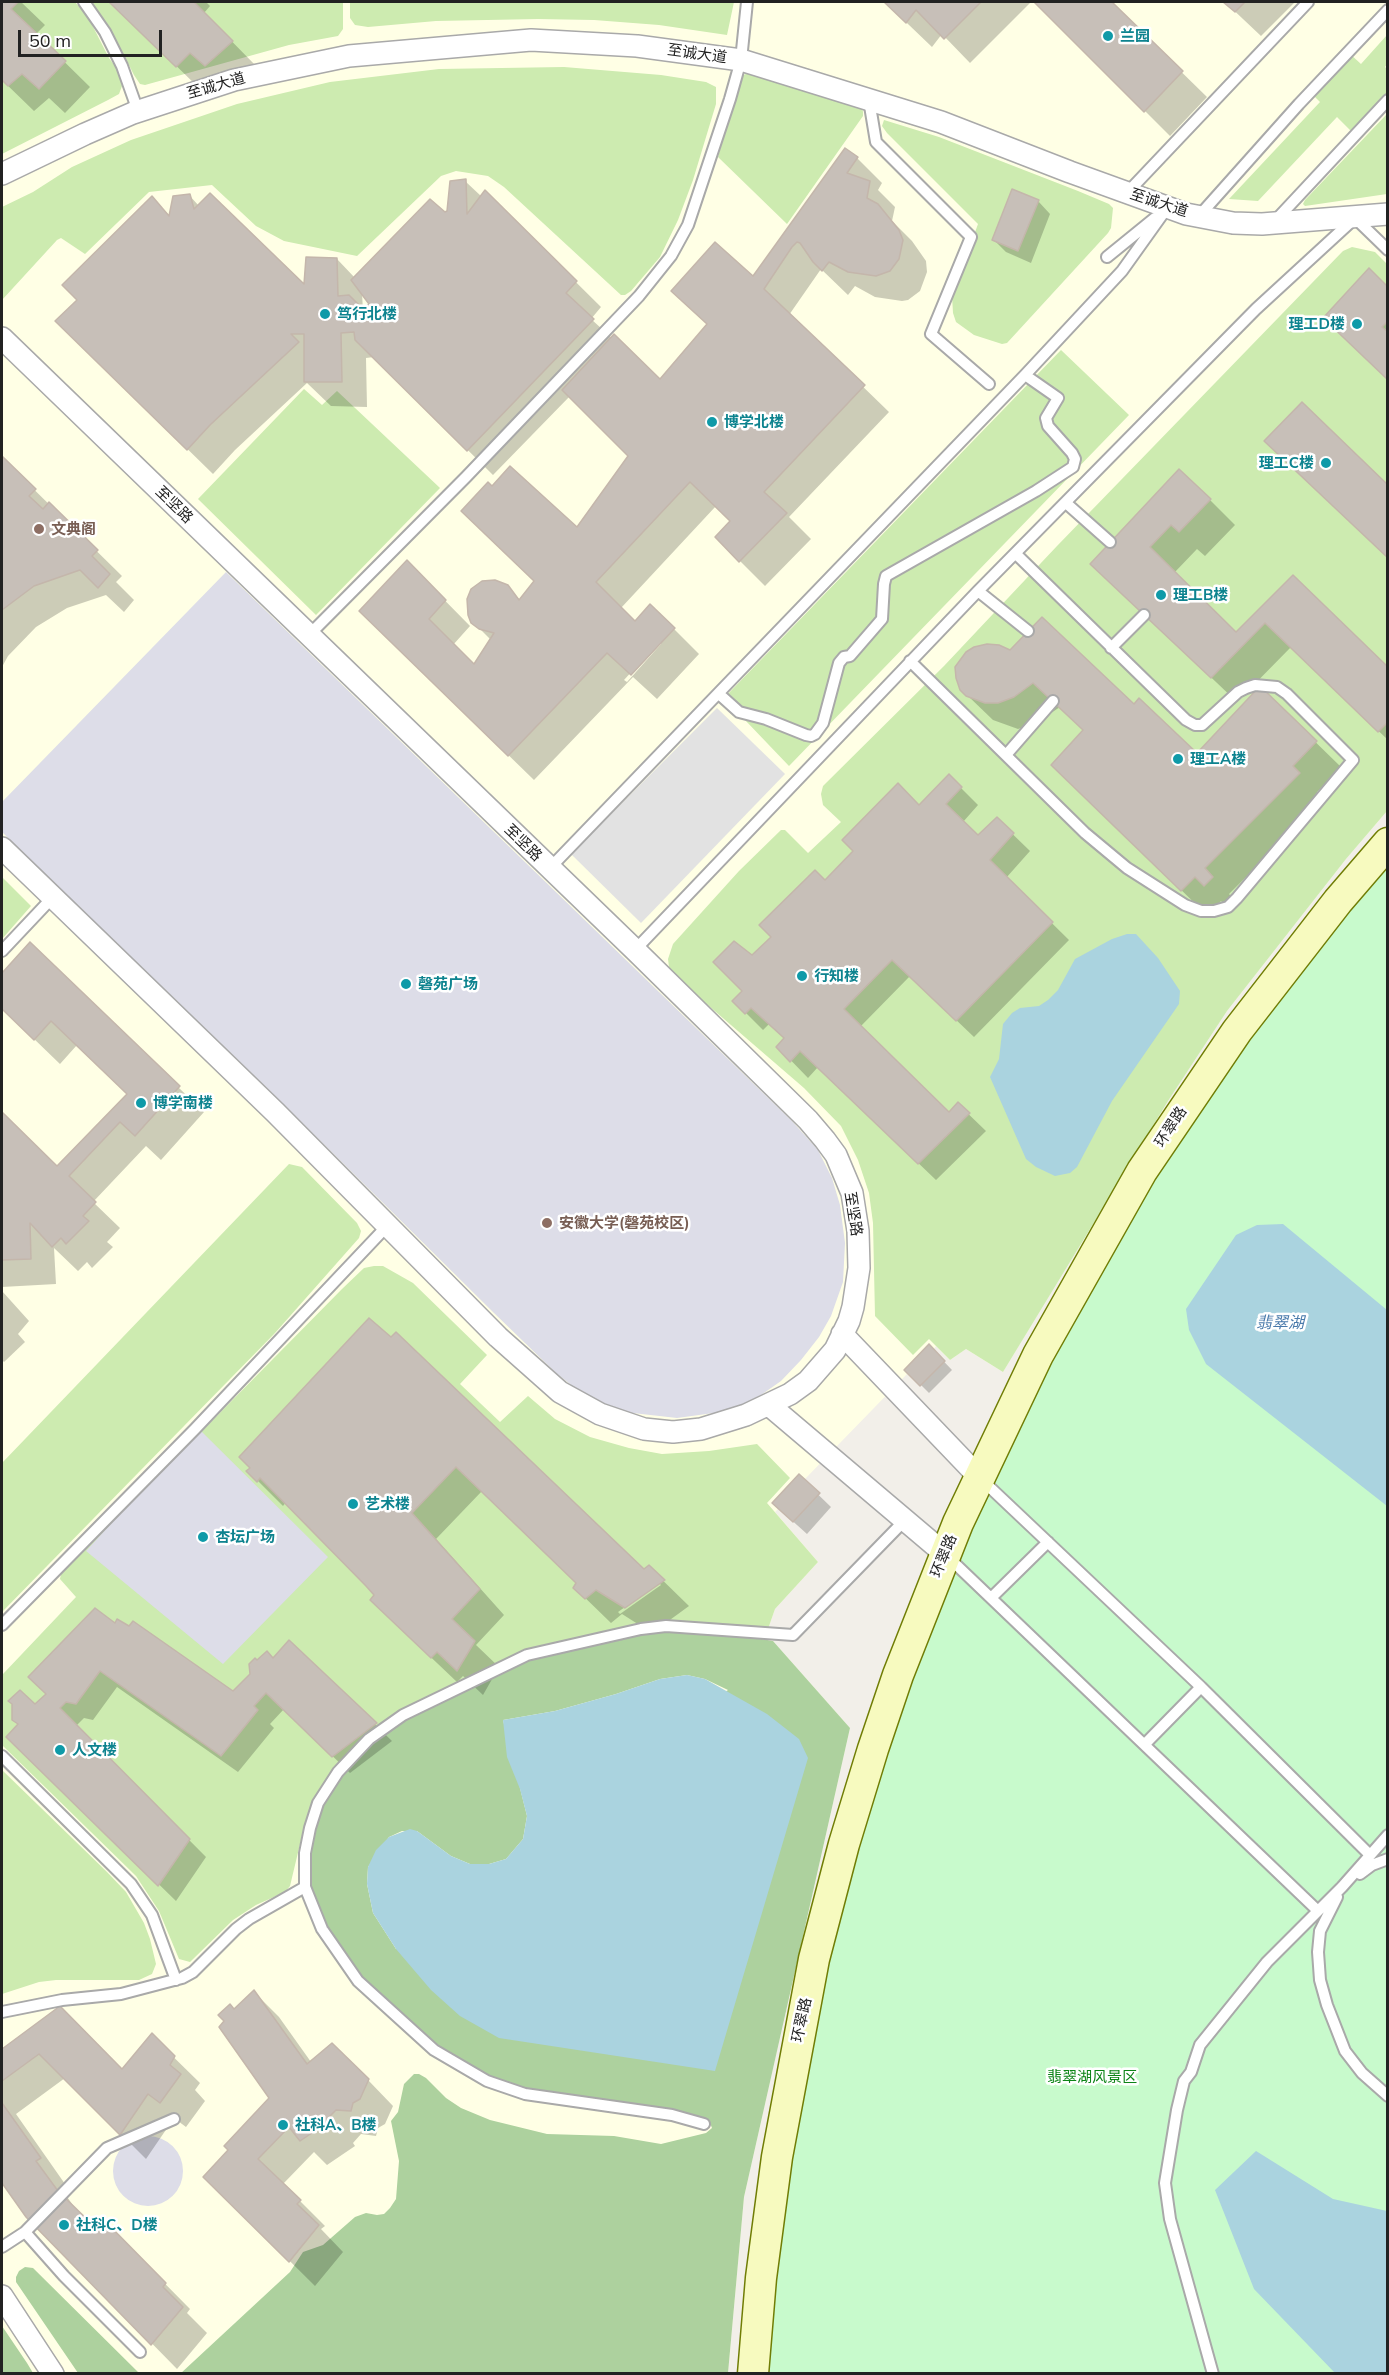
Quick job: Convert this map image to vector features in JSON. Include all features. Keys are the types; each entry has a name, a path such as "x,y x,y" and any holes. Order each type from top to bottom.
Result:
{"street":[{"name":"至诚大道","path":"2,174 138,111 234,80 344,56 531,40 637,46 741,60 940,122 1167,208 1233,223 1274,223 1388,214"},
{"name":"至坚路","path":"2,338 808,1120 836,1155 852,1193 858,1232 859,1268 856,1291 849,1321 829,1358 808,1381 790,1394 746,1415 701,1429 674,1432 644,1429 600,1414 560,1392 498,1336 275,1112 2,848"},
{"name":"环翠路","path":"753,2373 761,2278 777,2157 791,2072 814,1959 844,1844 873,1749 898,1675 945,1554 1038,1355 1142,1171 1237,1031 1338,901 1388,843"},
{"path":"842,1334 979,1477"},
{"path":"769,1405 945,1554"},
{"path":"2,2296 53,2373"}],"lane":[{"path":"84,2 109,40 122,66 138,111"},
{"path":"308,636 466,477 657,276 671,256 687,225 717,143 741,60 747,2"},
{"path":"1128,193 1308,2"},
{"path":"1199,216 1299,104 1388,10"},
{"path":"869,100 876,142 971,237 930,334 989,384"},
{"path":"1274,223 1388,100"},
{"path":"1107,257 1167,208"},
{"path":"549,868 1025,375 1122,271 1167,208"},
{"path":"635,950 978,591 1256,309 1355,218 1388,250"},
{"path":"719,694 739,712 766,719 806,735 815,734 823,723 839,663 844,657 850,656 882,619 886,576 1036,491 1073,467 1075,459 1072,453 1048,426 1046,418 1058,398 1025,375"},
{"path":"1066,503 1110,542"},
{"path":"910,662 1086,834 1127,868 1185,905 1201,911 1214,911 1228,907 1353,760 1287,694 1277,687 1255,685 1238,692 1202,725 1195,725 1186,720 1016,554"},
{"path":"978,591 1028,631"},
{"path":"1111,648 1144,615"},
{"path":"1006,755 1053,701"},
{"path":"2,951 52,898"},
{"path":"2,1625 176,1449 388,1225"},
{"path":"979,1477 1201,1687 1370,1855"},
{"path":"704,2124 672,2115 525,2094 487,2081 457,2065 418,2037 358,1981 322,1929 305,1887 305,1853 318,1803 338,1773 384,1727 527,1655 641,1629 666,1626 793,1635 905,1520"},
{"path":"992,1597 1048,1542"},
{"path":"945,1554 1317,1910"},
{"path":"1145,1744 1201,1687"},
{"path":"2,1756 131,1884 152,1915 176,1980"},
{"path":"1213,2373 1170,2219 1165,2183 1184,2080 1191,2072 1200,2045 1267,1962 1342,1887 1388,1835"},
{"path":"1388,1859 1372,1865 1342,1887 1320,1931 1318,1952 1320,1980 1345,2051 1362,2073 1388,2096"},
{"path":"2,2012 62,2000 121,1994 176,1980 193,1972 249,1919 305,1887"},
{"path":"2,2247 25,2232 107,2148 174,2119"},
{"path":"25,2232 64,2276 140,2352"}],"shaded area":[{"name":"安徽大学(磬苑校区)","path":"2,2 1387,2 1387,811 1346,859 1227,1011 1168,1101 1003,1372 966,1349 950,1360 936,1346 934,1349 945,1361 920,1386 907,1374 805,1479 820,1493 793,1522 778,1509 775,1512 818,1562 775,1609 768,1629 773,1641 850,1728 744,2197 728,2373 2,2374"},
{"name":"磬苑广场","path":"226,572 792,1121 818,1150 832,1178 840,1205 845,1243 843,1282 831,1316 819,1337 781,1381 761,1395 721,1412 677,1418 624,1412 605,1407 584,1395 556,1373 269,1090 2,832 2,802"},
{"path":"717,708 785,774 641,923 571,854"},
{"name":"杏坛广场","path":"198,1428 328,1557 223,1664 86,1551"},
{"path":"148,2136 161,2139 173,2146 180,2158 183,2171 180,2184 173,2196 161,2203 148,2206 135,2203 123,2196 116,2184 113,2171 116,2158 123,2146 135,2139"}],"green space":[{"path":"2,2 75,2 88,17 109,58 118,70 122,86 119,94 2,154"},
{"path":"91,2 343,2 343,29 338,36 289,45 145,85 140,84 134,75 109,26"},
{"path":"350,2 734,2 727,35 659,25 594,20 436,21 368,27 355,25 350,18"},
{"path":"1387,35 1387,64 1385,67 1387,69 1387,94 1352,132 1337,117 1258,201 1229,199 1320,102 1312,94 1350,54 1361,64"},
{"path":"564,67 661,75 706,82 716,87 716,104 693,180 678,220 660,257 625,295 621,295 504,187 488,176 456,171 441,176 357,256 284,241 256,226 212,185 149,192 85,254 61,238 57,240 2,300 2,207 33,192 72,167 131,140 237,104 330,82 439,69"},
{"path":"747,73 862,108 863,116 787,224 718,157 740,78"},
{"path":"1387,114 1387,194 1305,206 1303,204 1305,200"},
{"path":"884,120 939,137 1078,191 1109,204 1113,208 1111,228 1108,233 1007,343 1002,344 974,335 956,322 952,296 978,224 887,133 882,126"},
{"path":"1352,247 1375,252 1387,264 1387,811 1346,859 1227,1011 1168,1101 1003,1372 966,1349 950,1360 929,1339 913,1355 875,1316 873,1223 869,1193 858,1160 841,1126 804,1088 673,975 668,959 673,944 739,871 781,830 785,830 808,853 841,822 823,805 821,794 823,786 944,666 1343,251"},
{"path":"1061,350 1129,415 789,766 724,698"},
{"path":"304,389 322,405 337,391 440,488 316,615 198,499"},
{"name":"翡翠湖风景区","path":"1387,843 1387,2373 753,2374 777,2157 898,1675 1110,1226"},
{"path":"2,877 31,906 2,939"},
{"path":"289,1164 302,1167 357,1223 361,1231 359,1238 275,1333 2,1612 2,1463"},
{"path":"383,1266 413,1283 487,1355 460,1384 500,1422 528,1396 555,1419 590,1437 629,1448 662,1454 709,1451 757,1444 790,1478 767,1503 818,1562 775,1609 768,1629 682,1621 655,1623 529,1650 497,1663 396,1715 349,1752 328,1776 306,1819 290,1886 285,1892 256,1905 233,1920 190,1962 179,1959 159,1911 136,1876 2,1745 2,1673 76,1597 60,1579 61,1574 342,1289 364,1268"},
{"path":"692,1627 773,1641 850,1728 744,2197 728,2373 180,2374 290,2272 303,2252 323,2245 355,2217 366,2213 384,2214 390,2208 396,2199 399,2161 391,2121 398,2112 404,2084 414,2074 426,2078 446,2098 461,2108 490,2120 547,2134 614,2136 661,2144 706,2133 712,2128 710,2123 525,2094 434,2050 339,1955 305,1887 310,1828 338,1772 384,1727 527,1655 641,1629","holes":["687,1675 705,1679 728,1690 396,1949 373,1913 367,1884 368,1867 389,1837 402,1831 417,1831 451,1856 470,1864 489,1864 506,1859 523,1839 527,1816 503,1720 555,1711 660,1679"]},
{"path":"2,1770 126,1892 144,1923 150,1939 156,1964 152,1974 139,1980 39,1982 2,1994"},
{"path":"25,2267 33,2268 139,2373 78,2373 16,2282 19,2271"},
{"path":"2,2326 27,2363 33,2373 2,2373"}],"water":[{"path":"1127,934 1136,934 1158,958 1180,991 1179,1004 1112,1101 1077,1167 1070,1173 1055,1176 1036,1167 1026,1159 990,1077 999,1059 1003,1024 1012,1013 1020,1008 1039,1006 1048,1000 1058,990 1075,959 1112,939"},
{"name":"翡翠湖","path":"1283,1224 1387,1310 1387,1506 1206,1364 1189,1330 1186,1309 1236,1235 1257,1225"},
{"path":"687,1675 705,1679 767,1714 799,1739 808,1758 715,2071 499,2038 460,2016 431,1990 396,1949 373,1913 367,1884 368,1867 376,1850 389,1837 410,1829 417,1831 451,1856 470,1864 489,1864 506,1859 523,1839 527,1816 520,1789 507,1757 503,1720 555,1711 660,1679"},
{"path":"1256,2151 1333,2199 1387,2211 1387,2373 1335,2373 1254,2289 1215,2190"}],"building":[{"path":"2,2 18,2 11,9 66,61 39,89 22,74 8,86 2,80"},
{"path":"109,2 194,2 233,41 205,66 190,53 176,67"},
{"path":"884,2 981,2 944,39 916,10 906,23"},
{"name":"兰园","path":"1034,2 1112,2 1183,71 1144,112"},
{"path":"1223,2 1245,2 1235,12"},
{"name":"博学北楼","path":"845,148 858,157 847,173 870,181 867,198 878,204 899,230 903,240 899,259 890,271 876,276 848,272 829,262 822,271 797,242 764,289 865,385 764,492 787,513 739,562 715,537 730,521 690,482 596,582 635,621 650,604 675,628 631,675 607,653 508,756 359,611 407,560 446,600 429,619 474,664 494,633 479,629 471,623 467,599 471,589 482,581 495,580 508,585 519,600 534,581 461,511 488,482 492,486 510,466 577,527 628,456 562,390 614,334 660,379 707,324 671,291 715,242 753,276"},
{"name":"笃行北楼","path":"466,179 467,214 485,190 577,281 566,293 594,319 467,451 355,340 354,332 341,333 342,382 304,382 304,334 291,334 299,342 210,425 187,450 55,321 77,300 62,285 152,196 169,216 173,196 190,194 194,209 210,193 304,284 306,257 337,258 338,296 349,295 363,309 369,304 351,280 430,199 445,212 447,211 450,181"},
{"path":"1012,189 1039,200 1018,251 992,240"},
{"name":"理工D楼","path":"1369,268 1388,287 1388,321 1382,327 1388,332 1388,380 1323,318"},
{"name":"理工C楼","path":"1302,402 1388,485 1388,558 1264,441"},
{"name":"文典阁","path":"2,456 36,489 29,496 43,509 49,502 98,550 92,556 110,574 98,588 80,570 34,586 2,610"},
{"name":"理工B楼","path":"1179,469 1211,499 1179,532 1171,525 1150,547 1236,632 1293,575 1388,667 1388,722 1378,732 1265,623 1211,678 1090,564"},
{"name":"理工A楼","path":"1042,617 1134,704 1139,698 1197,753 1260,686 1317,741 1293,766 1300,773 1205,868 1213,877 1204,886 1195,877 1181,891 1051,765 1083,730 1033,683 1014,697 998,703 985,703 966,696 960,690 955,667 966,652 974,647 987,644 999,645 1010,650"},
{"name":"行知楼","path":"949,774 962,787 946,804 978,835 997,817 1014,833 990,860 1053,922 956,1021 892,960 844,1009 949,1112 958,1102 970,1113 918,1164 800,1051 790,1062 776,1047 784,1038 751,1008 745,1014 732,1001 742,991 713,962 734,941 752,955 771,937 759,925 815,870 825,880 853,851 842,840 898,783 919,805"},
{"name":"博学南楼","path":"30,942 180,1086 135,1136 120,1122 69,1176 96,1202 83,1216 89,1221 66,1244 61,1238 52,1247 30,1223 31,1259 2,1260 2,1112 57,1166 127,1094 51,1021 34,1040 2,1009 2,973"},
{"name":"艺术楼","path":"369,1318 391,1337 396,1332 644,1569 649,1565 665,1580 625,1608 596,1590 585,1599 573,1588 576,1583 456,1467 412,1513 480,1589 452,1619 475,1641 457,1671 437,1652 431,1658 370,1600 374,1595 366,1586 260,1478 257,1482 246,1471 250,1468 239,1457"},
{"path":"929,1344 945,1361 920,1386 904,1370"},
{"path":"799,1474 820,1493 793,1522 772,1503"},
{"name":"人文楼","path":"95,1608 115,1623 117,1619 129,1626 133,1621 233,1691 250,1674 249,1664 255,1658 257,1660 267,1651 273,1658 289,1640 377,1723 332,1757 266,1693 254,1706 258,1710 221,1756 100,1671 76,1704 66,1702 60,1708 190,1839 158,1886 6,1737 18,1724 12,1720 12,1704 8,1701 20,1690 35,1704 46,1694 28,1677"},
{"name":"社科A、B楼","path":"254,1990 307,2064 332,2043 369,2079 360,2099 353,2103 351,2111 336,2110 329,2117 331,2120 300,2141 289,2127 258,2159 301,2200 297,2204 319,2225 289,2262 203,2177 228,2150 224,2146 269,2098 219,2027 224,2021 218,2015 230,2004 234,2009"},
{"path":"60,2006 122,2069 152,2033 175,2056 170,2065 181,2074 160,2103 148,2094 120,2135 39,2054 2,2081 2,2049"},
{"name":"社科C、D楼","path":"2,2103 41,2158 36,2161 58,2191 95,2227 104,2220 166,2283 163,2287 183,2307 151,2345 26,2217 2,2183"}],"place":[{"name":"兰园","path":"1108,36"},
{"name":"笃行北楼","path":"325,314"},
{"name":"理工D楼","path":"1357,324"},
{"name":"博学北楼","path":"712,422"},
{"name":"理工C楼","path":"1326,463"},
{"name":"文典阁","path":"39,529"},
{"name":"理工B楼","path":"1161,595"},
{"name":"理工A楼","path":"1178,759"},
{"name":"行知楼","path":"802,976"},
{"name":"磬苑广场","path":"406,984"},
{"name":"博学南楼","path":"141,1103"},
{"name":"安徽大学(磬苑校区)","path":"547,1223"},
{"name":"艺术楼","path":"353,1504"},
{"name":"杏坛广场","path":"203,1537"},
{"name":"人文楼","path":"60,1750"},
{"name":"社科A、B楼","path":"283,2125"},
{"name":"社科C、D楼","path":"64,2225"}]}
